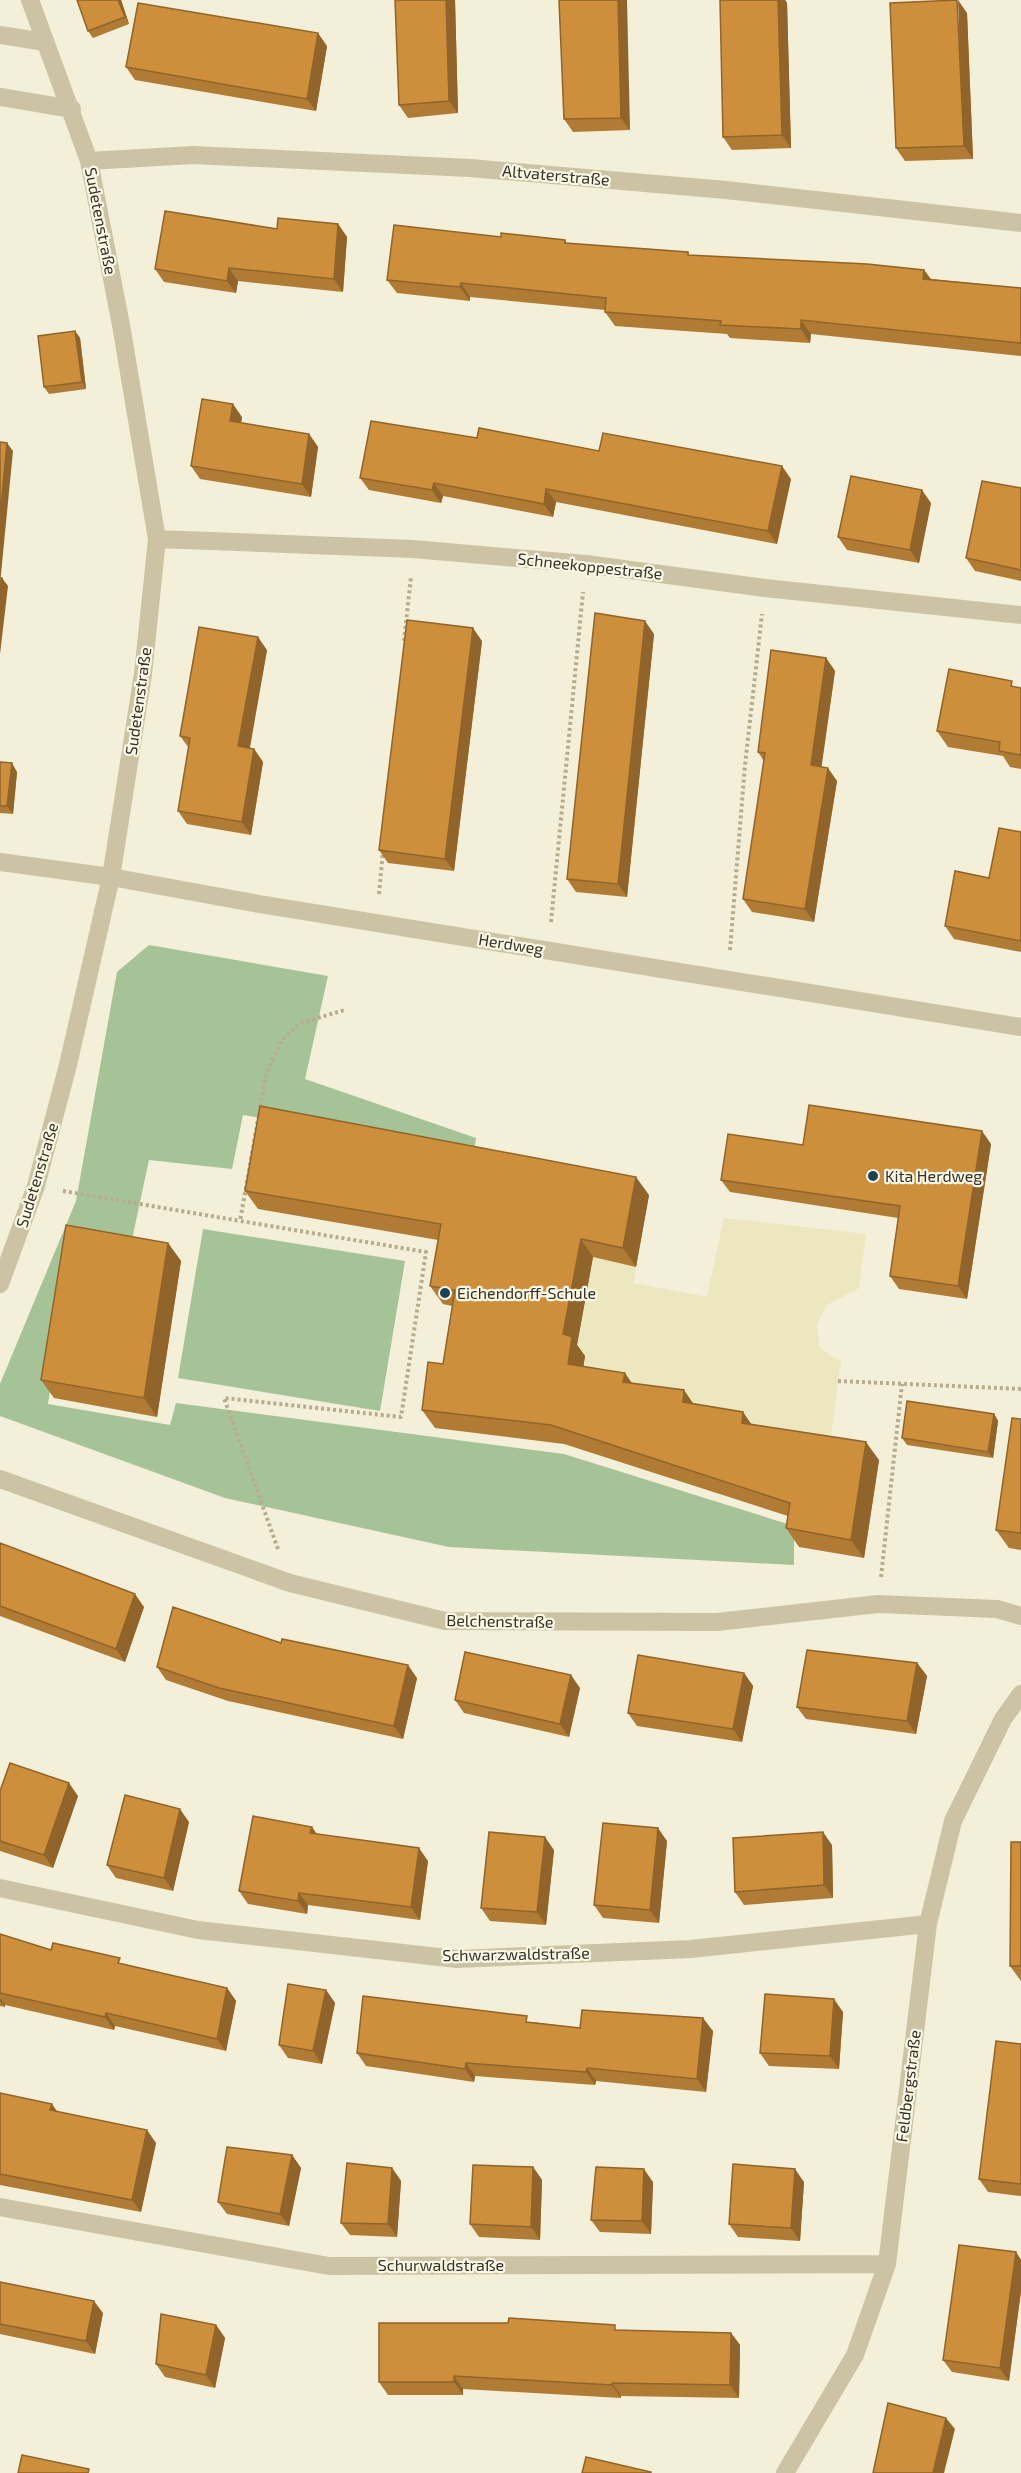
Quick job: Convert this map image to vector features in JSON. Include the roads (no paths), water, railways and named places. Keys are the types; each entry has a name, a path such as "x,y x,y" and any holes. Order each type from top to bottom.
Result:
{"street":[{"name":"Sudetenstraße","path":"0,1284 36,1186 68,1065 111,877 143,674 157,539 121,325 90,161 30,0"},
{"path":"0,35 45,42"},
{"path":"0,97 72,109"},
{"name":"Altvaterstraße","path":"90,161 193,155 470,168 726,190 1021,224"},
{"name":"Schneekoppestraße","path":"157,539 413,549 586,564 765,588 1021,615"},
{"name":"Herdweg","path":"0,862 111,877 1021,1027"},
{"name":"Belchenstraße","path":"0,1479 290,1583 445,1622 717,1622 878,1604 997,1610 1021,1616"},
{"name":"Feldbergstraße","path":"785,2473 855,2355 887,2264 928,1924 953,1821 1003,1719 1021,1694"},
{"name":"Schwarzwaldstraße","path":"0,1888 198,1930 457,1959 692,1949 928,1924"},
{"name":"Schurwaldstraße","path":"0,2207 328,2266 887,2264"}],"place":[{"name":"Kita Herdweg","path":"873,1176"},
{"name":"Eichendorff-Schule","path":"445,1293"}]}
